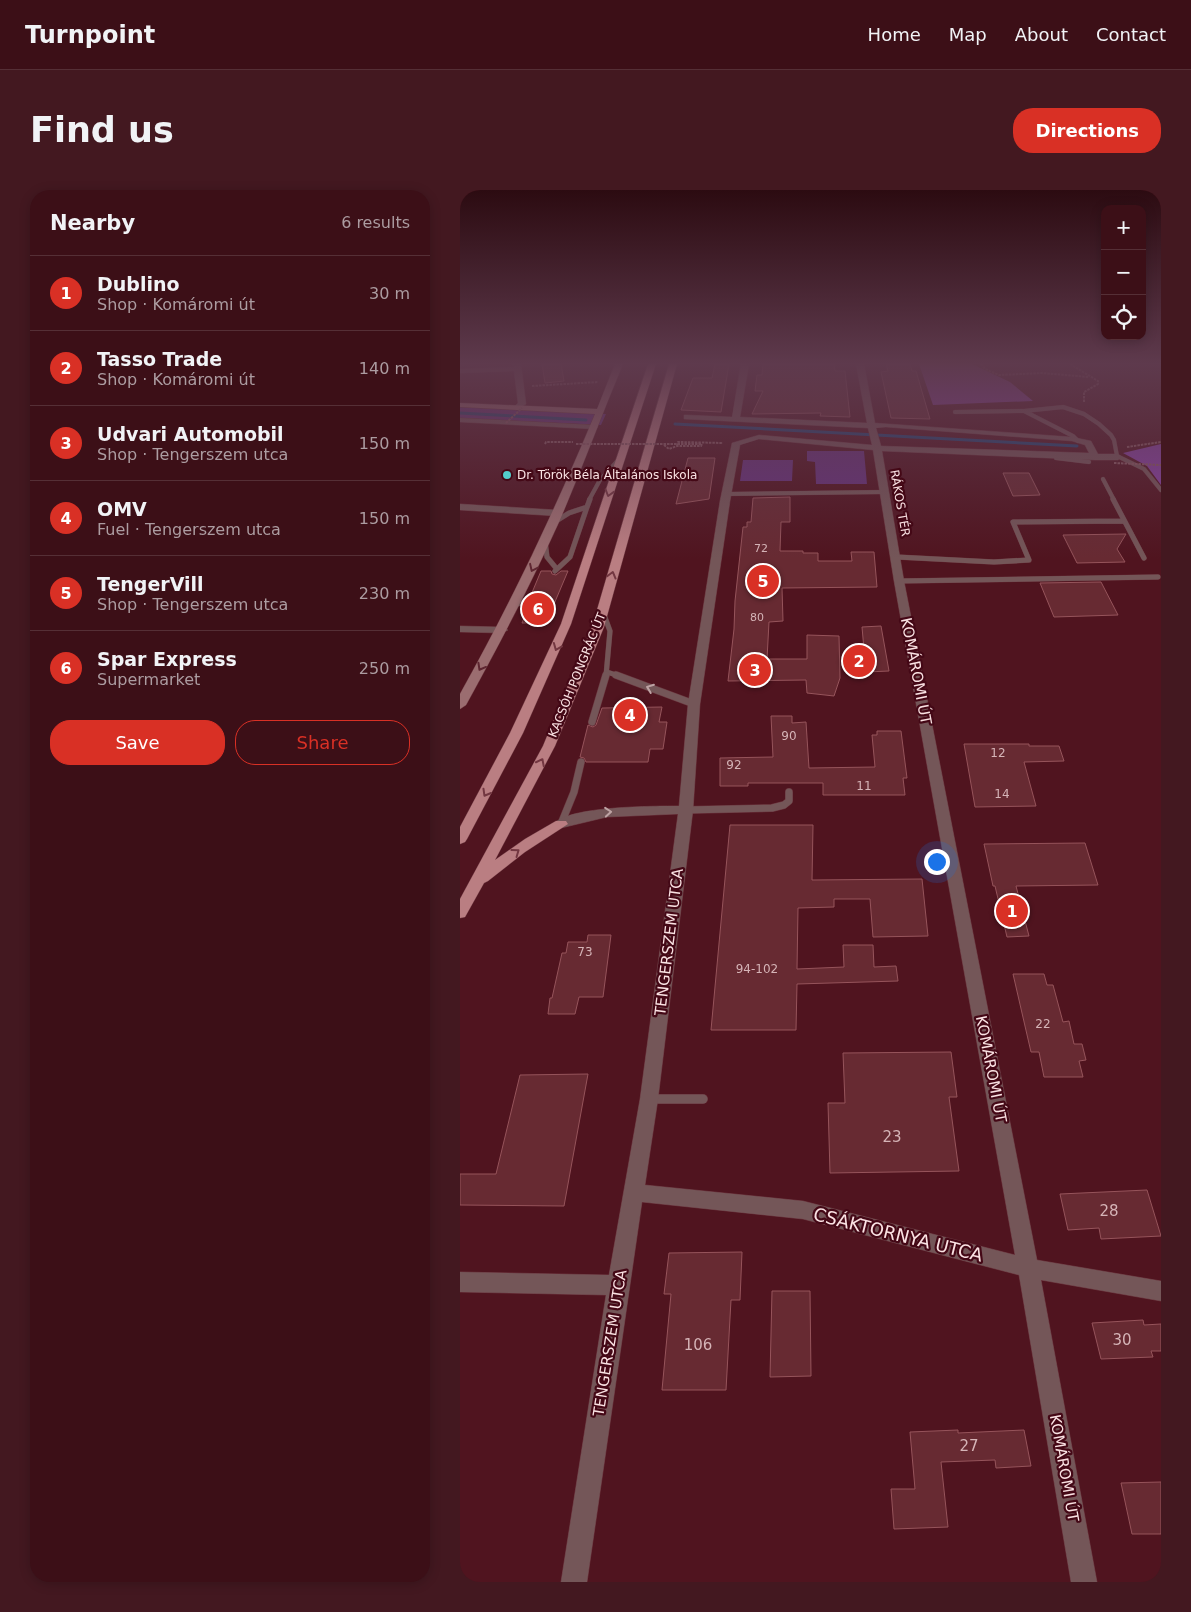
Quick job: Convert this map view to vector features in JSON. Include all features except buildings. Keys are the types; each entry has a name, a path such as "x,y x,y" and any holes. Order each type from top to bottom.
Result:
{"main road":[{"name":"KACSÓH PONGRÁC ÚT","path":"460,839 498,773 552,660 570,616 630,429"},
{"name":"KACSÓH PONGRÁC ÚT","path":"460,913 549,746 585,661 603,610 655,429"},
{"path":"478,882 512,855 560,824"}],"street":[{"path":"460,705 515,605 545,542 593,429"},
{"path":"817,429 1038,455 1092,459 1115,457"},
{"name":"RÁKOS TÉR","path":"873,429 897,556"},
{"path":"736,443 759,437 874,436 882,429"},
{"path":"937,429 1078,440 1088,443 1094,450 1092,459"},
{"name":"TENGERSZEM UTCA","path":"574,1582 618,1285 649,1099 686,810 694,704 726,494 736,443"},
{"path":"460,507 555,518"},
{"name":"KOMÁROMI ÚT","path":"897,556 900,581 1028,1268 1084,1582"},
{"path":"460,629 502,630"},
{"path":"560,824 604,812 686,810"},
{"name":"CSÁKTORNYA UTCA","path":"634,1192 803,1210 1028,1268 1161,1290"},
{"path":"460,1282 618,1285"}],"lane":[{"path":"1061,429 1078,440"},
{"path":"1105,429 1114,441 1115,457 1143,467 1153,477 1161,490"},
{"path":"545,542 547,558 556,569 570,556 594,487 602,474 620,458"},
{"path":"1103,479 1144,558"},
{"path":"726,494 884,492"},
{"path":"555,518 587,507"},
{"path":"897,556 994,562 1028,560 1013,522 1124,521"},
{"path":"900,581 1158,577"},
{"path":"515,605 532,599"},
{"path":"592,722 607,672 610,631 603,610"},
{"path":"607,672 694,704"},
{"path":"560,824 574,792 581,762"},
{"path":"686,810 772,808 784,805 789,800 789,792"},
{"path":"649,1099 703,1099"}],"path":[{"path":"560,442 546,442 545,444 702,444 701,446 666,448 664,446 666,437"},
{"path":"677,446 678,442 736,443"},
{"path":"1115,457 1161,442"},
{"path":"1115,457 1161,466"}],"shaded area":[{"path":"1161,444 1161,485 1147,466 1123,453"},
{"path":"807,451 864,451 867,484 816,484 815,462 807,461"},
{"path":"743,460 793,460 792,481 740,481"}],"waterway":[{"path":"766,429 1077,446"}],"place":[{"name":"Dr. Török Béla Általános Iskola","path":"507,475"},
{"name":"TengerVill","path":"763,581"},
{"name":"Spar Express","path":"538,609"},
{"name":"Tasso Trade","path":"859,661"},
{"name":"Udvari Automobil","path":"755,670"},
{"name":"OMV","path":"630,715"},
{"name":"Dublino","path":"1012,911"}]}
